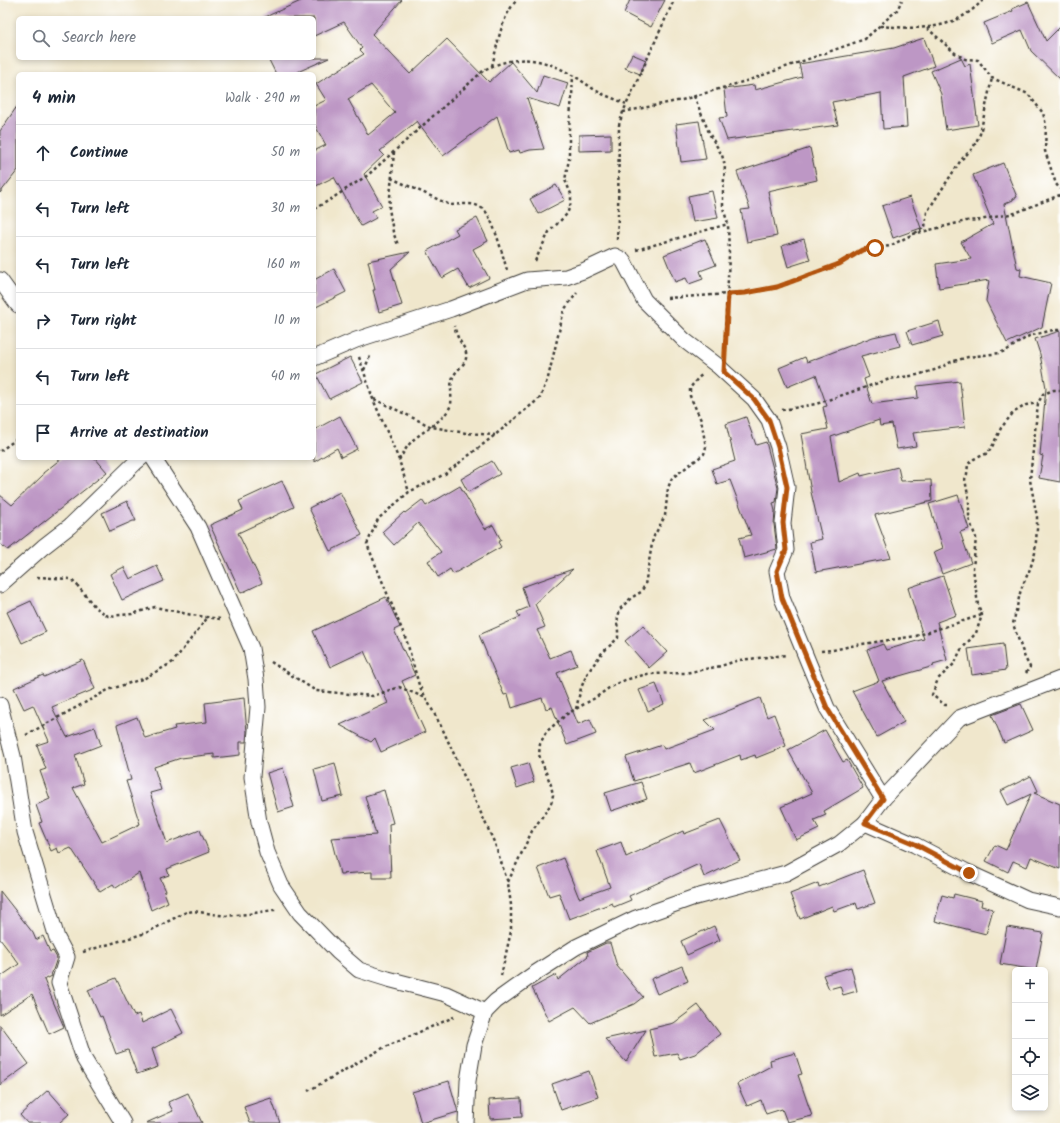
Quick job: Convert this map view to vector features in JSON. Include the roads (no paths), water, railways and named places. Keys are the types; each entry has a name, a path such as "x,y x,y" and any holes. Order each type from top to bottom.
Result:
{"street":[{"path":"316,357 356,340 451,309 527,280 566,278 583,272 615,256 623,260 644,300 684,340 721,369 754,399 769,420 778,447 787,487 783,523 786,550 777,571 782,598 827,708 883,799"},
{"path":"0,280 16,302"},
{"path":"0,585 70,526 138,460"},
{"path":"154,460 198,526 251,648 256,679 258,707 252,778 259,822 267,852 281,885 300,913 338,952 359,970 446,994 481,1010"},
{"path":"466,1123 468,1081 481,1010 576,947 636,918 692,898 786,873 839,844 865,823 883,799 959,718 1060,679"},
{"path":"0,705 13,756 25,832 57,938 67,957 59,983 84,1059 123,1123"},
{"path":"865,823 915,844 969,873 1028,900 1060,907"}]}
